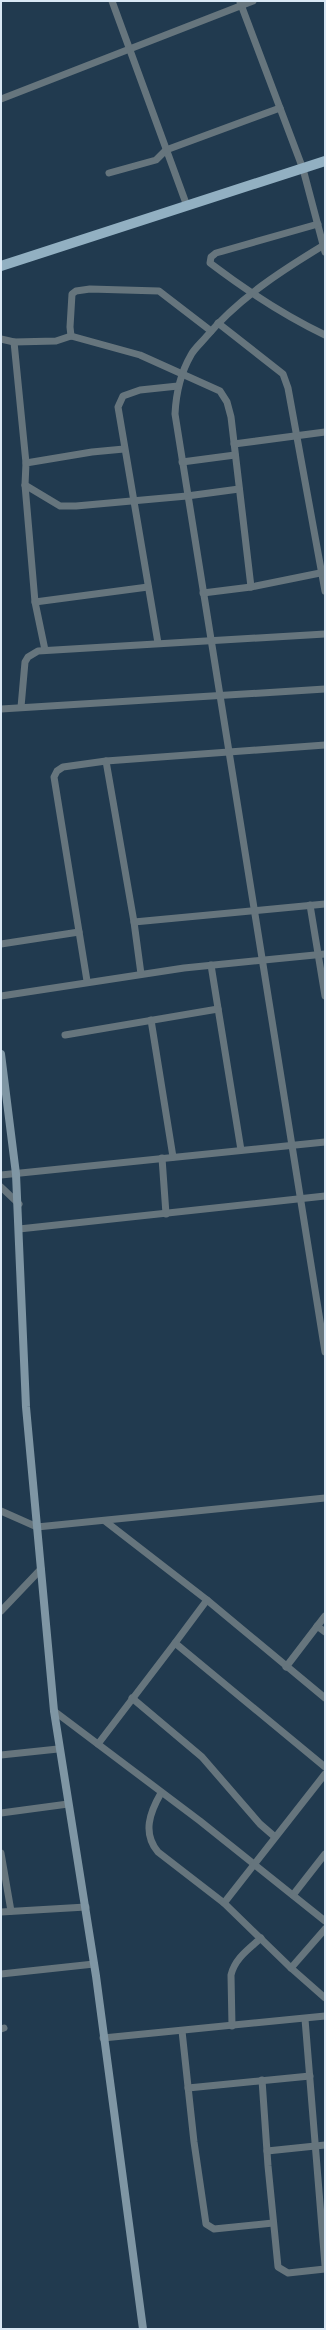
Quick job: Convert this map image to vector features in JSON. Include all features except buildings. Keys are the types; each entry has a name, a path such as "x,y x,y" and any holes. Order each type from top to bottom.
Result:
{"main road":[{"path":"1,266 325,161"}],"street":[{"path":"112,1 187,206"},
{"path":"1,99 130,49 241,3 253,1"},
{"path":"241,3 303,168 324,248 291,264 251,294 218,323 191,354 178,386 174,414 221,696 253,910 325,1352"},
{"path":"108,173 156,160 166,150 280,108"},
{"path":"318,224 216,253 211,257 210,263 251,294 300,323 325,335"},
{"path":"71,336 70,327 72,294 76,291 90,289 158,290 211,331"},
{"path":"218,323 284,374 288,388 295,434 323,572 325,592"},
{"path":"1,339 14,342 56,341 71,336 140,355 220,391 227,402 234,444 251,587"},
{"path":"14,342 26,463 25,485 35,602 45,650"},
{"path":"158,643 118,407 123,396 140,390 178,386"},
{"path":"234,444 295,434 325,432"},
{"path":"26,463 92,452 124,449"},
{"path":"182,462 235,454"},
{"path":"25,485 60,506 187,496 239,489"},
{"path":"203,594 251,587 323,572"},
{"path":"35,602 148,587"},
{"path":"21,707 25,662 34,653 45,650 325,634"},
{"path":"1,709 325,689"},
{"path":"87,981 54,777 57,771 63,767 106,761 325,745"},
{"path":"106,761 134,922 141,974"},
{"path":"134,922 325,904"},
{"path":"310,905 322,954 325,996"},
{"path":"1,944 79,932"},
{"path":"1,996 87,981 211,965 322,954"},
{"path":"211,965 241,1150"},
{"path":"65,1034 218,1010"},
{"path":"151,1020 173,1157"},
{"path":"1,1054 19,1204 26,1407 58,1749 86,1907 143,2329"},
{"path":"1,1175 325,1142"},
{"path":"162,1158 166,1214"},
{"path":"1,1187 19,1204"},
{"path":"19,1229 325,1196"},
{"path":"1,1511 37,1527 325,1498"},
{"path":"105,1521 206,1600 325,1698"},
{"path":"1,1611 41,1569"},
{"path":"98,1744 206,1600"},
{"path":"286,1667 325,1616"},
{"path":"317,1626 325,1632"},
{"path":"175,1643 325,1766"},
{"path":"132,1698 202,1757 260,1824 275,1837"},
{"path":"54,1711 254,1864 325,1922"},
{"path":"1,1755 58,1749"},
{"path":"224,1903 325,1774"},
{"path":"161,1793 150,1811 149,1832 152,1844 158,1852 224,1903 291,1968 325,1998"},
{"path":"1,1813 68,1804"},
{"path":"1,1853 11,1911"},
{"path":"293,1895 324,1857"},
{"path":"1,1912 86,1907"},
{"path":"291,1968 325,1929"},
{"path":"232,2026 231,1975 233,1966 240,1957 261,1938"},
{"path":"1,1974 94,1964"},
{"path":"103,2038 325,2016"},
{"path":"305,2018 322,2195 325,2265"},
{"path":"182,2030 206,2224 214,2229 273,2223"},
{"path":"188,2088 310,2076"},
{"path":"262,2080 276,2260 282,2270 288,2273 325,2269"},
{"path":"267,2151 325,2145"}]}
